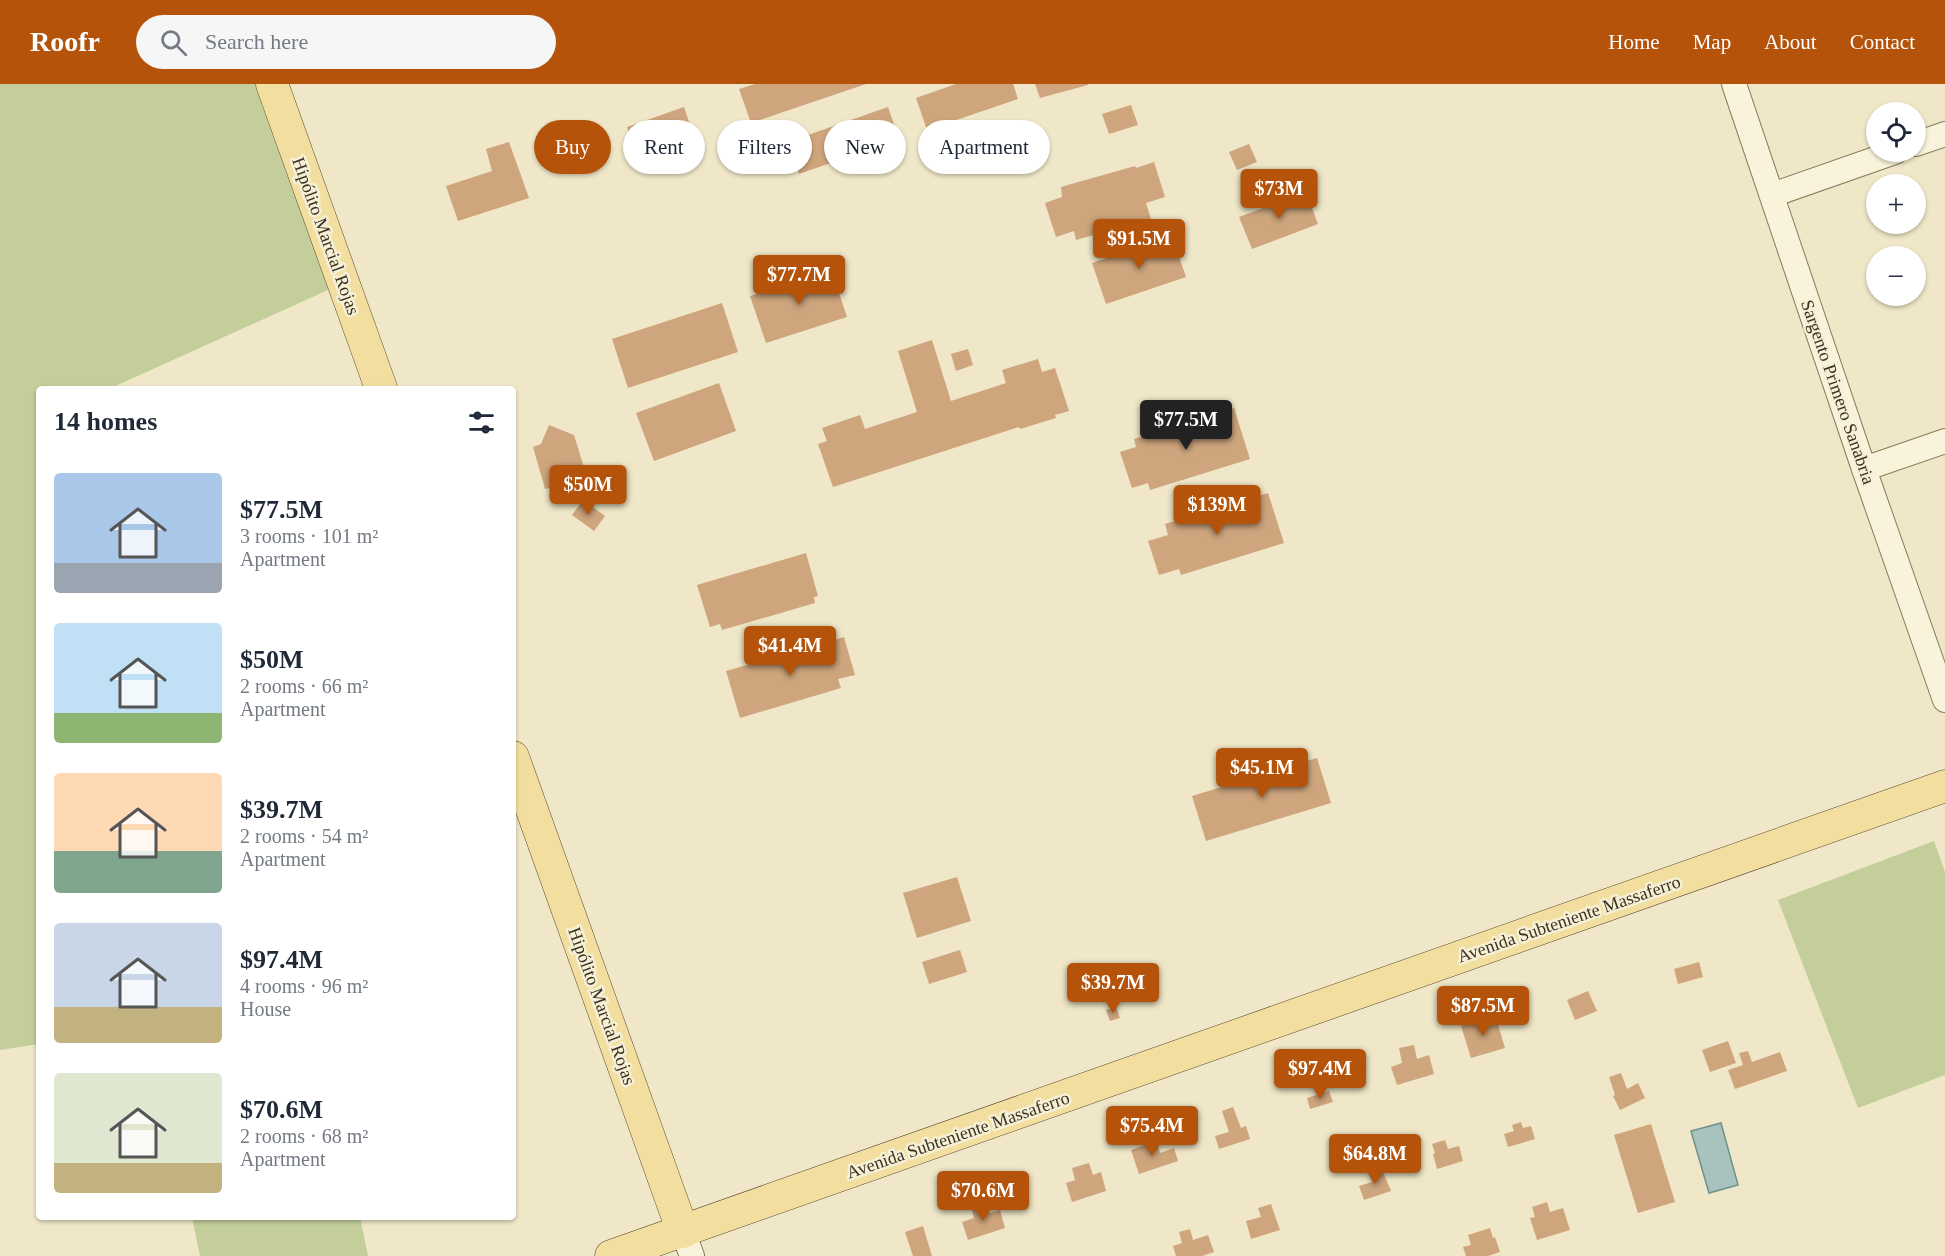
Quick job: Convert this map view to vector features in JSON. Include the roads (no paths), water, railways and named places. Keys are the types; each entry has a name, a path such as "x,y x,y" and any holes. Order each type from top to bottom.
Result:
{"main road":[{"name":"Hipólito Marcial Rojas","path":"272,84 380,386"},
{"name":"Hipólito Marcial Rojas","path":"516,765 688,1244"},
{"name":"Avenida Subteniente Massaferro","path":"611,1256 688,1244 1945,786"}],"street":[{"name":"Sargento Primero Sanabria","path":"1734,84 1945,700"},
{"path":"1926,141 1945,134"},
{"path":"1772,195 1866,162"},
{"path":"1864,469 1945,441"}],"water":[{"path":"1721,1123 1738,1185 1709,1193 1691,1131"}]}
